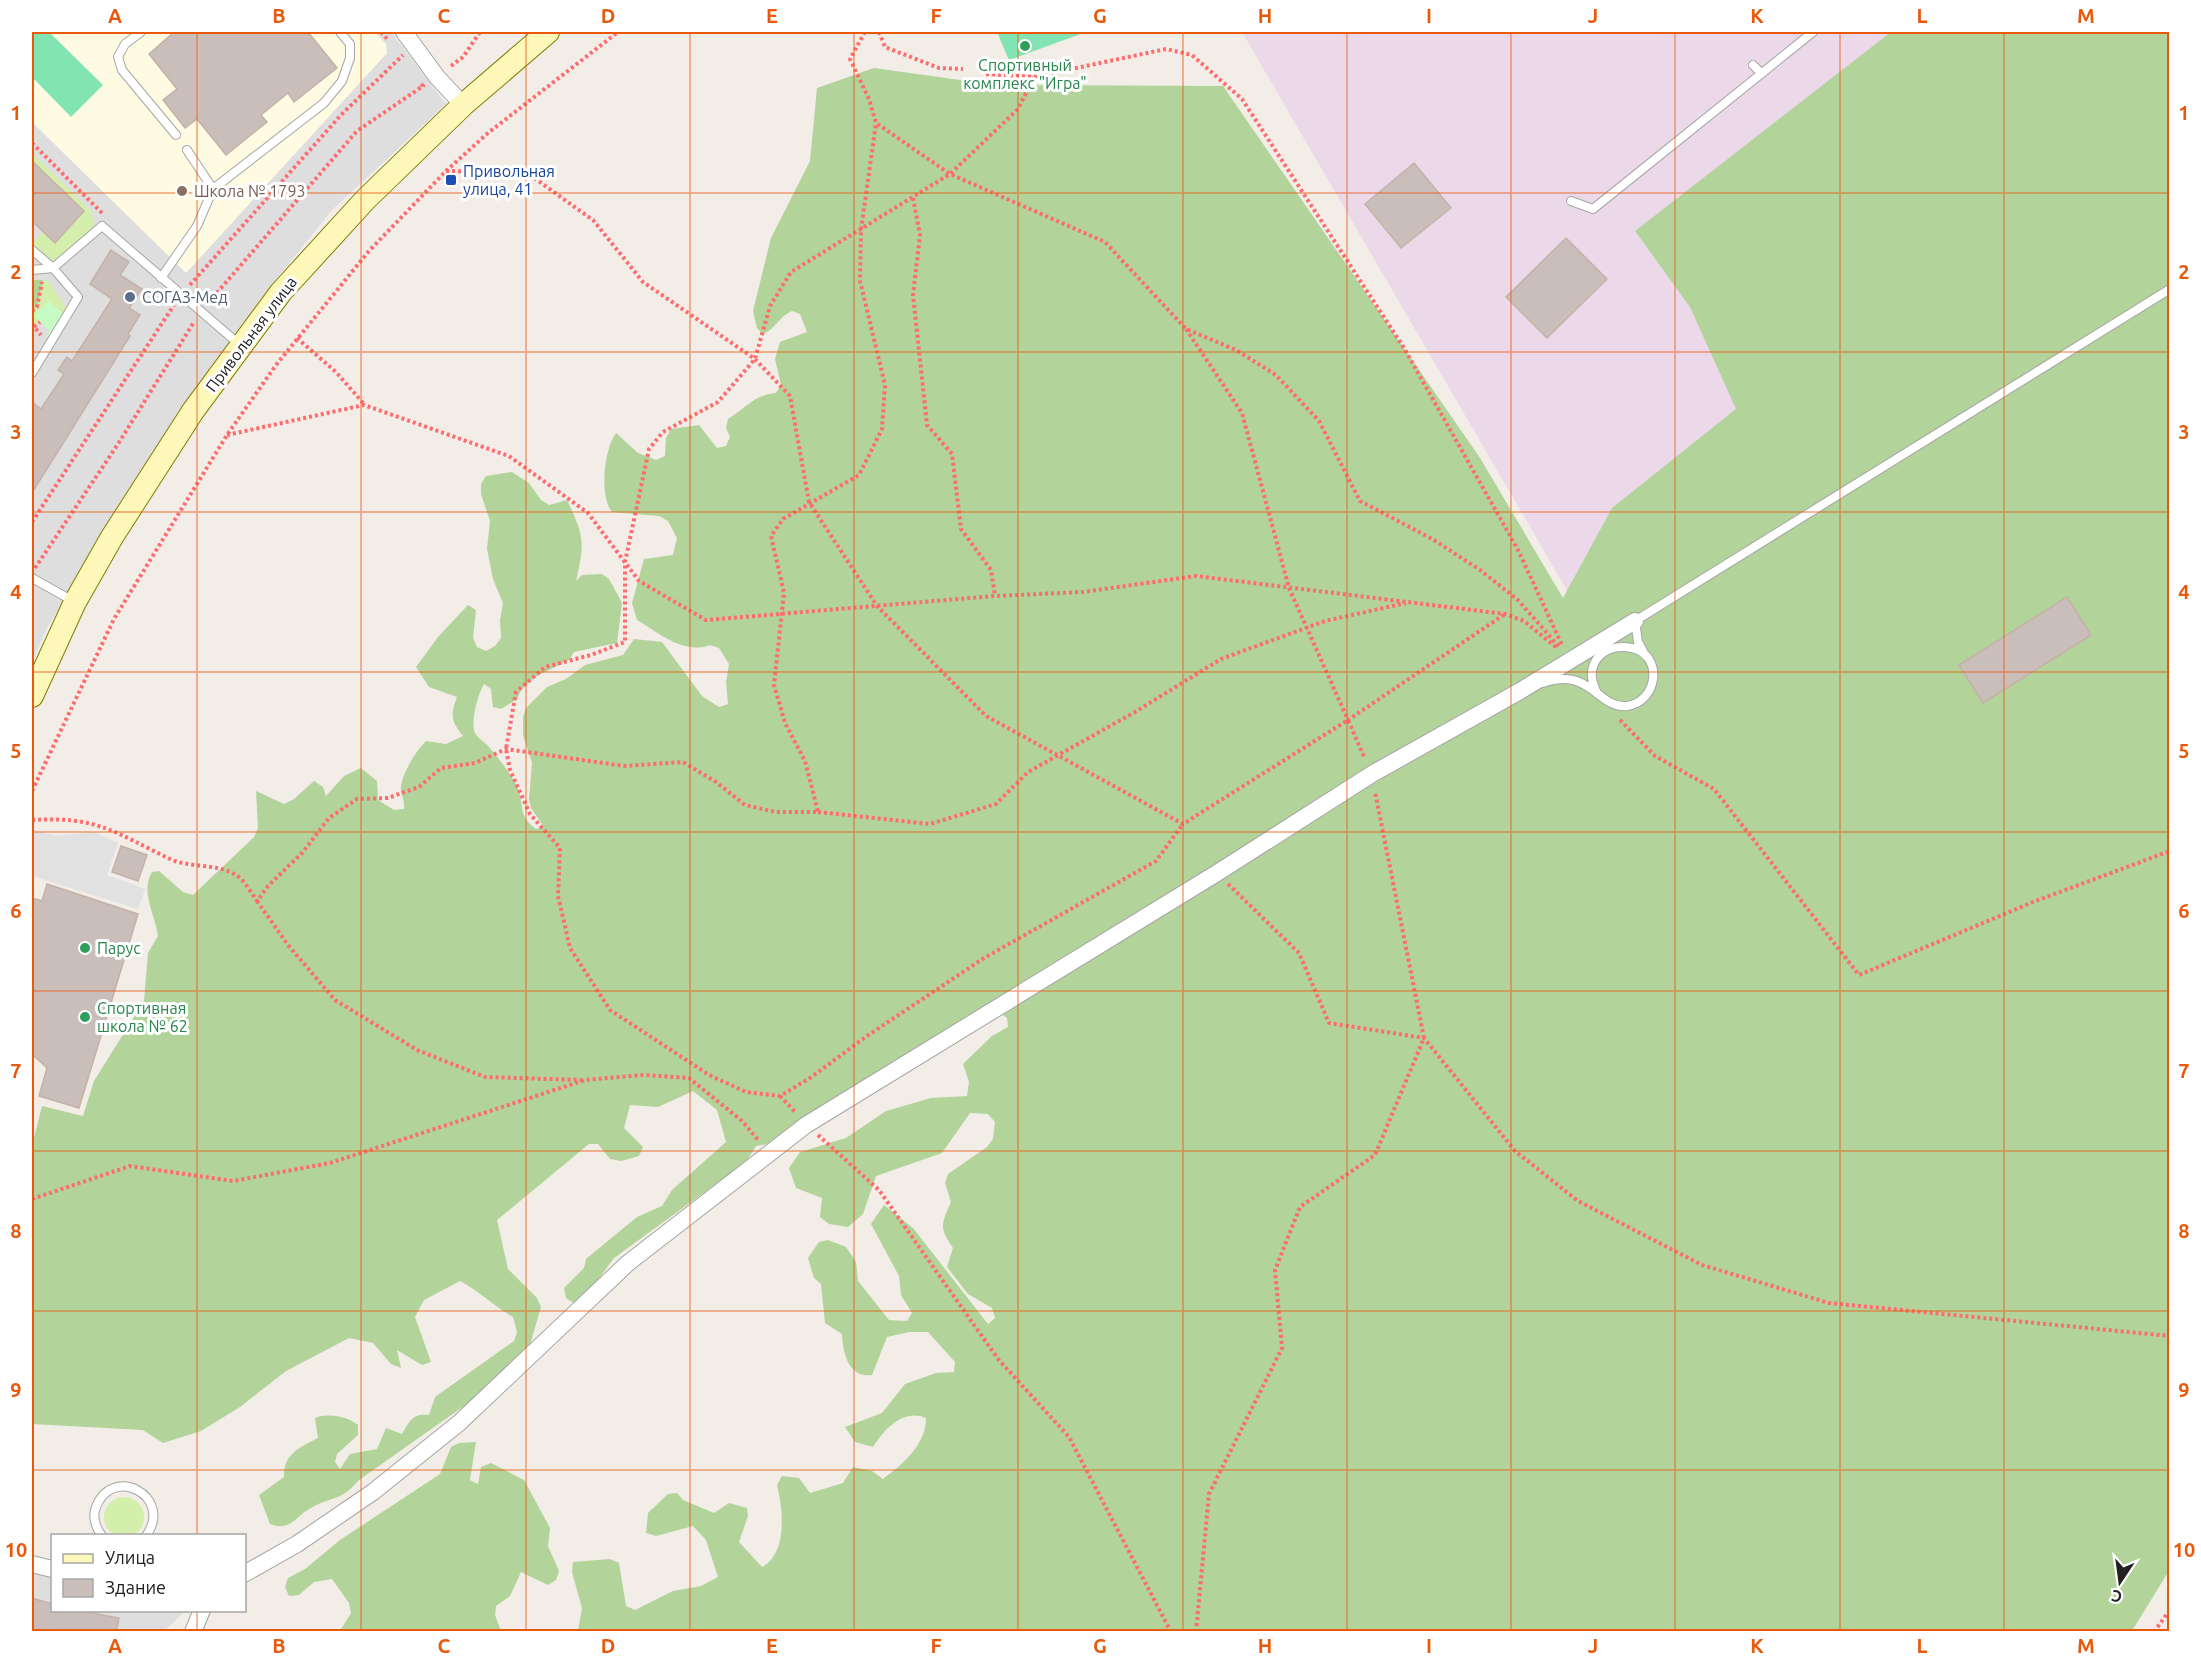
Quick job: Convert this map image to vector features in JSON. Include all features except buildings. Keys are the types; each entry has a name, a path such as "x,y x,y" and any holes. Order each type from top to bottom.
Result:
{"main road":[{"name":"Привольная улица","path":"32,696 75,602 112,537 181,430 240,345 281,292 340,224 463,105 548,32"}],"street":[{"path":"409,38 437,76 463,105"},
{"path":"246,1573 297,1544 373,1492 459,1423 628,1263 806,1125 1217,873 1371,774 1520,691 1569,659 1635,621"},
{"path":"32,1564 51,1569"},
{"path":"193,1632 202,1612"}],"lane":[{"path":"141,32 125,44 118,57 122,70 176,135"},
{"path":"161,278 197,226 213,189 324,103 342,81 351,57 350,44 340,32"},
{"path":"1571,201 1593,209 1756,69 1813,32"},
{"path":"187,150 213,189"},
{"path":"32,270 49,268 102,226 240,345"},
{"path":"32,250 78,297 32,373"},
{"path":"1520,691 1549,681 1567,679 1585,682 1606,700 1618,706 1638,702 1647,695 1654,674 1638,642 1635,621 2169,290"},
{"path":"32,578 75,602"},
{"path":"1596,691 1591,681 1592,669 1604,650 1617,646 1635,649 1645,656"},
{"path":"101,1534 94,1521 98,1501 110,1490 119,1486 138,1490 151,1503 154,1516 147,1534"}],"path":[{"path":"450,66 463,57 480,32"},
{"path":"32,792 114,619 227,435 297,338 369,251 446,171 488,133 618,32"},
{"path":"818,812 805,761 785,723 774,685 784,593 771,536 783,519 859,475 882,429 885,385 860,281 861,230 876,123 869,99 850,59 865,32"},
{"path":"879,32 885,47 939,68 963,69"},
{"path":"32,522 181,296 409,38"},
{"path":"986,74 1034,77 1166,49 1192,55 1242,99 1404,348 1518,550 1569,659"},
{"path":"1034,77 1018,109 950,174 791,272 770,306 755,359 718,402 663,432 649,449 625,562 625,642 591,655 545,667 516,692 506,749 510,770 530,814 560,848 558,896 570,948 610,1010 709,1075 746,1092 780,1096 810,1078 867,1036 984,958 1156,861 1183,824 1347,720 1505,614"},
{"path":"876,123 950,174 1106,242 1186,329 1242,413 1289,588 1371,774 1424,1038 1515,1151 1578,1201 1702,1265 1829,1303 2169,1336"},
{"path":"32,143 103,211 102,226"},
{"path":"446,171 526,172 593,220 643,282 755,359 790,396 809,502 877,606 986,716 1183,824"},
{"path":"913,198 920,235 913,295 927,425 952,454 961,529 991,570 995,596"},
{"path":"32,311 37,307 49,268"},
{"path":"34,327 40,322"},
{"path":"1186,329 1236,350 1276,375 1319,421 1360,501 1434,540 1480,570 1518,600 1544,627 1569,659"},
{"path":"297,338 336,372 364,405 509,456 588,513 639,581 706,621 995,596 1083,592 1196,576 1505,614 1524,621 1569,659"},
{"path":"227,435 364,405"},
{"path":"257,901 268,886 302,853 329,818 357,799 388,798 419,787 441,768 475,763 506,749 624,766 683,762 716,782 745,805 775,812 818,812 930,824 996,804 1028,772 1135,712 1221,659 1307,628 1409,602"},
{"path":"1616,715 1655,756 1714,789 1859,975 2033,902 2169,851"},
{"path":"32,820 64,818 101,824 172,860 230,872 241,879 288,945 335,1000 417,1050 485,1077 585,1080 644,1075 689,1078 742,1121 770,1153"},
{"path":"1217,873 1299,953 1329,1023 1424,1038"},
{"path":"1196,1632 1209,1494 1282,1348 1275,1270 1300,1207 1375,1155 1424,1038"},
{"path":"32,1199 130,1166 233,1181 330,1163 585,1080"},
{"path":"780,1096 806,1125 879,1190 998,1359 1069,1437 1171,1632"},
{"path":"2154,1632 2169,1610"}],"shaded area":[{"path":"32,32 391,32 446,104 333,209 269,288 198,384 101,535 46,630 32,662"},
{"name":"Школа № 1793","path":"32,32 375,32 386,44 387,53 186,273 32,122"},
{"path":"1242,32 2169,32 1572,599"},
{"path":"34,830 57,836 94,832 118,843 107,875 145,889 138,909 32,876"},
{"path":"32,1571 51,1576 51,1612 184,1612 164,1631 32,1631"}],"green space":[{"path":"33,32 49,32 103,85 71,117 32,77"},
{"name":"Спортивный комплекс \"Игра\"","path":"997,32 1086,32 1009,60"},
{"path":"1891,32 2169,32 2170,1569 2132,1631 578,1631 582,1608 572,1572 573,1562 610,1559 619,1563 626,1606 635,1610 673,1591 701,1586 718,1577 706,1540 693,1526 656,1536 646,1533 648,1513 668,1494 677,1493 683,1500 714,1513 729,1503 747,1508 748,1516 739,1542 762,1567 776,1552 780,1541 782,1518 777,1485 782,1476 799,1478 810,1493 843,1483 853,1467 872,1471 883,1479 912,1453 922,1437 926,1418 910,1416 902,1418 883,1433 873,1447 855,1442 845,1427 882,1413 905,1384 936,1373 954,1372 955,1362 928,1332 909,1332 887,1337 872,1375 857,1373 848,1363 842,1334 825,1323 821,1284 814,1278 808,1258 819,1242 828,1240 846,1247 856,1262 858,1281 889,1320 907,1321 912,1313 901,1295 899,1276 871,1224 884,1205 913,1228 988,1324 995,1318 992,1308 968,1294 947,1267 953,1248 945,1235 943,1226 951,1202 945,1183 948,1174 987,1147 993,1139 995,1122 988,1114 970,1113 942,1153 876,1176 863,1214 848,1227 829,1224 820,1217 822,1198 796,1188 789,1168 800,1152 846,1138 886,1111 931,1098 967,1096 969,1082 963,1064 992,1036 1008,1027 1007,1018 999,1012 774,1143 756,1146 746,1162 614,1258 583,1300 575,1304 566,1298 564,1288 584,1268 586,1259 637,1217 662,1206 672,1190 726,1142 717,1110 693,1091 658,1107 630,1105 624,1128 643,1147 639,1156 621,1161 610,1159 598,1144 589,1144 497,1220 508,1269 537,1298 541,1307 530,1345 474,1399 359,1480 341,1496 311,1508 288,1525 270,1524 259,1495 284,1477 286,1462 294,1452 318,1438 315,1418 337,1416 358,1425 358,1435 337,1454 335,1462 340,1469 350,1454 377,1449 386,1428 402,1434 415,1417 429,1415 435,1397 514,1341 517,1332 513,1317 460,1281 424,1300 415,1317 431,1362 422,1365 397,1350 401,1368 391,1364 373,1343 349,1338 286,1371 240,1407 201,1431 163,1443 143,1430 32,1424 32,1146 42,1106 83,1116 94,1081 144,1001 148,953 158,936 147,887 152,872 159,871 183,892 193,895 254,837 258,828 256,791 284,804 294,799 314,781 323,787 326,796 344,776 361,768 377,781 378,800 394,810 404,809 401,785 409,764 422,745 426,741 446,744 463,736 453,718 457,697 429,687 416,667 438,637 468,605 476,610 473,638 477,647 486,651 495,646 501,638 500,620 503,603 493,579 487,549 490,521 481,494 481,484 486,476 512,472 529,483 541,500 549,505 567,500 580,531 582,548 576,581 582,575 602,574 609,579 622,603 617,643 574,652 569,660 535,677 521,690 517,699 501,709 493,707 491,689 484,684 474,715 475,733 496,755 516,784 523,813 530,824 536,829 544,827 531,808 529,799 532,763 523,735 523,717 526,708 547,687 566,679 585,665 623,655 634,639 662,642 702,696 719,707 728,704 726,682 729,664 719,648 710,645 691,647 681,645 637,620 632,603 644,559 673,555 677,538 668,521 659,516 612,512 605,495 606,461 608,450 616,433 638,453 656,460 665,456 666,438 671,429 699,425 717,448 726,446 730,437 726,428 728,419 756,399 776,393 781,385 775,359 780,342 807,332 800,314 792,311 763,334 757,328 753,311 771,238 810,161 817,88 874,68 996,85 1223,86 1480,458 1563,598 1612,508 1736,409 1690,307 1635,231"},
{"path":"32,153 91,211 95,229 56,264 32,244 43,232 55,243 84,211 32,161"},
{"path":"33,280 43,280 37,307 32,311"},
{"path":"43,280 49,282 69,312 66,316 34,315 40,322 34,327 32,311 37,307"},
{"path":"49,301 66,316 51,341 47,336 50,331 33,315"},
{"path":"476,1442 470,1480 478,1484 481,1467 491,1463 524,1480 550,1528 548,1546 559,1571 556,1580 548,1585 521,1572 510,1596 496,1606 495,1615 501,1631 340,1631 351,1613 349,1603 332,1579 314,1582 299,1595 289,1596 285,1587 288,1578 305,1569 340,1540 440,1474 451,1447 459,1443"},
{"path":"124,1497 132,1499 142,1509 144,1517 142,1525 134,1534 114,1534 106,1525 104,1517 106,1509 116,1499"}],"place":[{"name":"Спортивный комплекс \"Игра\"","path":"1025,46"},
{"name":"Привольная улица, 41","path":"451,180"},
{"name":"Школа № 1793","path":"182,191"},
{"name":"СОГАЗ-Мед","path":"130,297"},
{"name":"Парус","path":"85,948"},
{"name":"Спортивная школа № 62","path":"85,1017"}]}
